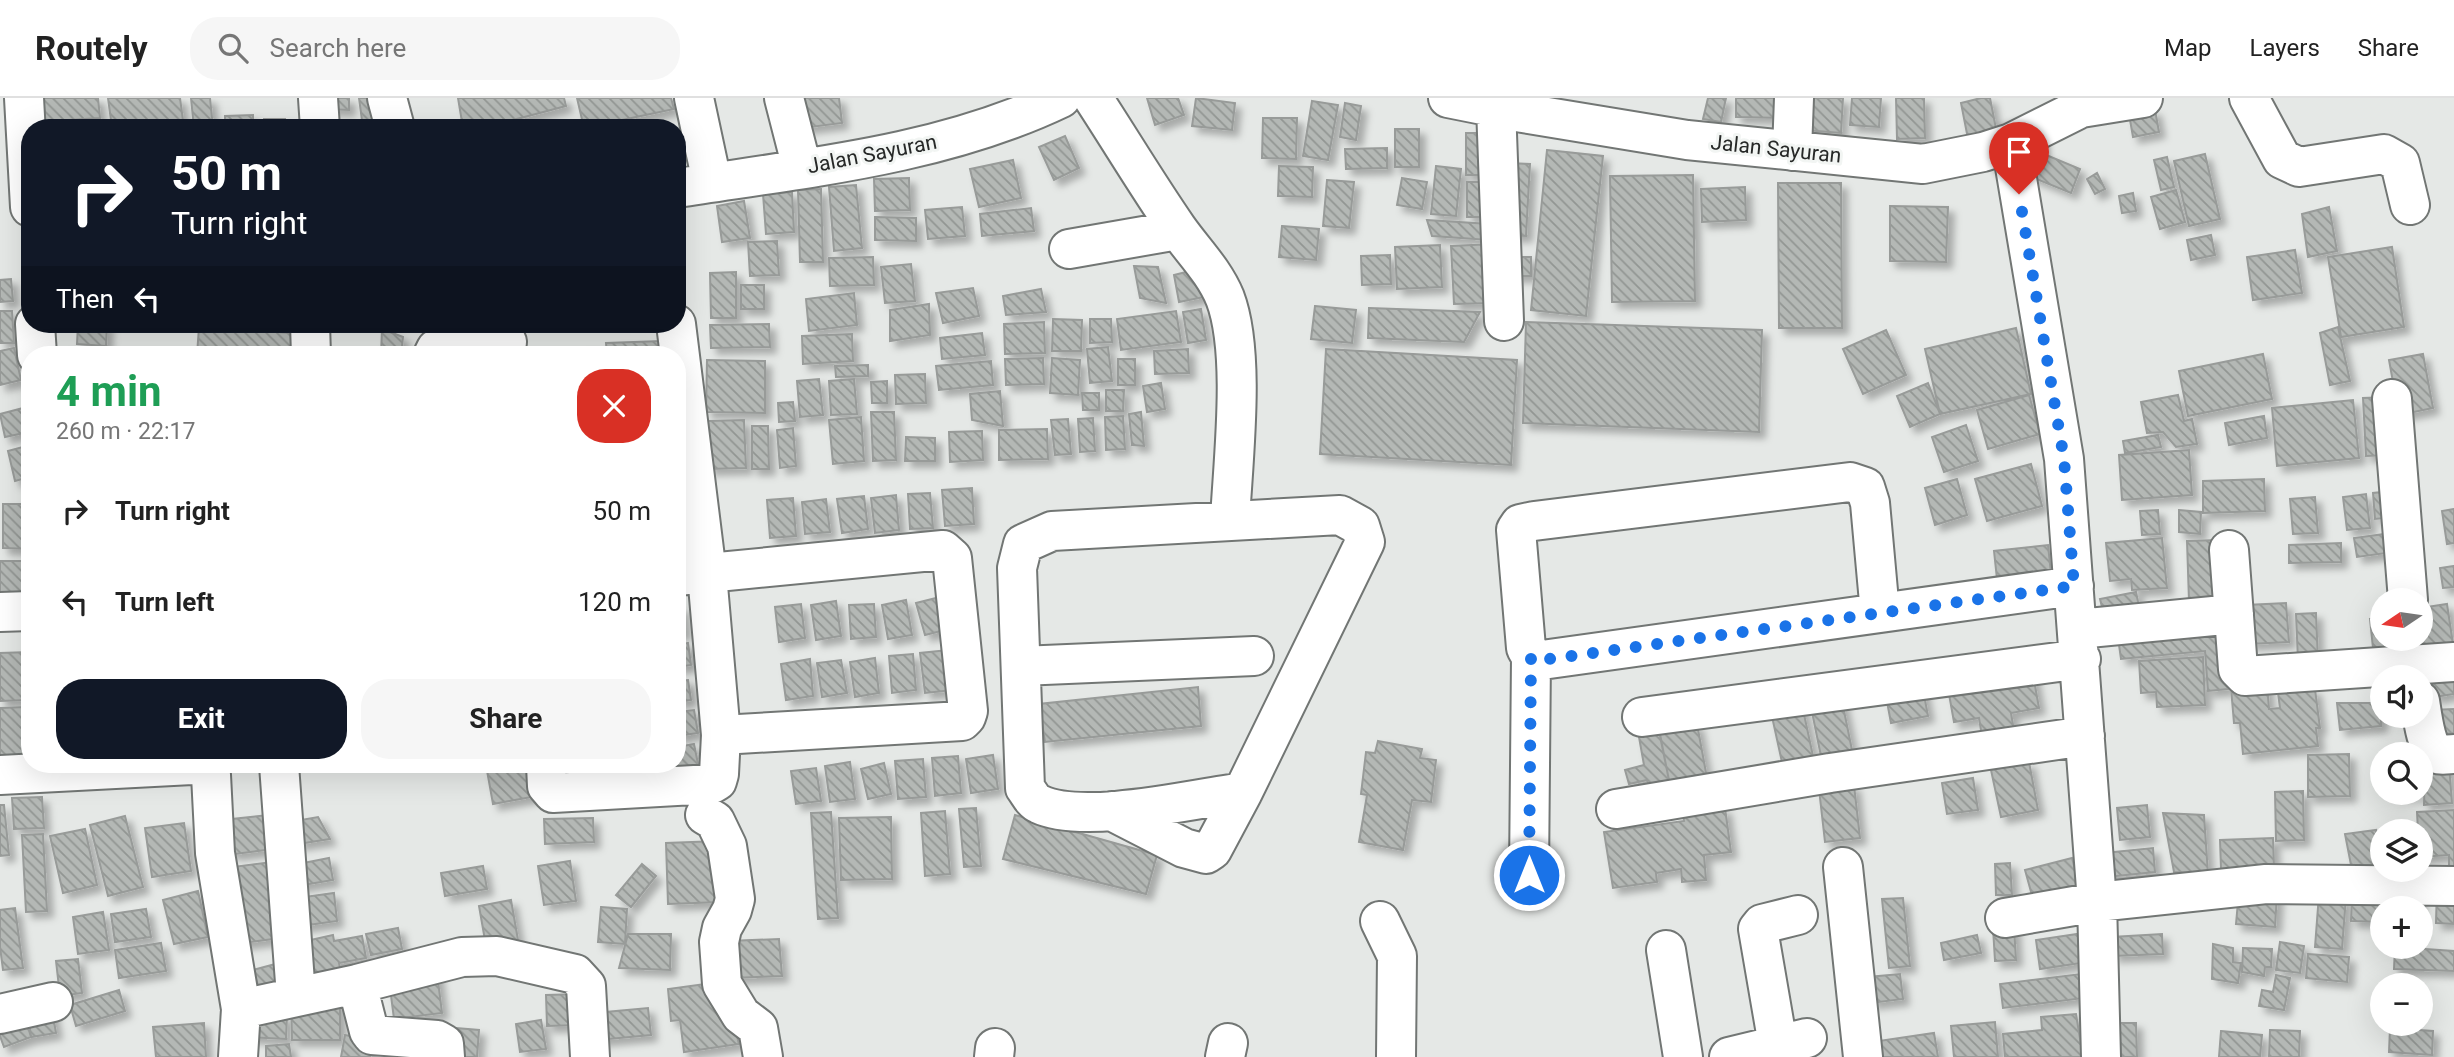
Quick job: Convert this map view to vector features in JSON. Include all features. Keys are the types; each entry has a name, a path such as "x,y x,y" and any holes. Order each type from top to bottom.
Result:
{"street":[{"path":"24,98 25,119"},
{"path":"318,98 319,119"},
{"path":"387,98 393,119"},
{"path":"694,98 694,185"},
{"path":"784,98 802,168"},
{"name":"Jalan Sayuran","path":"694,185 941,142 994,125 1061,98"},
{"path":"1093,98 1178,230 1213,276 1225,298 1233,332 1236,382 1230,520"},
{"name":"Jalan Sayuran","path":"1448,98 1496,107 1567,109 1687,140 1923,164 1983,152 2011,143 2086,103 2143,98"},
{"path":"1792,151 1794,98"},
{"path":"2249,98 2282,159 2299,167 2384,153 2400,163 2410,205"},
{"path":"1496,107 1504,321"},
{"path":"2011,143 2064,459 2097,902 2101,1057"},
{"path":"0,198 21,200"},
{"path":"1069,249 1178,230"},
{"path":"457,346 507,340"},
{"path":"2392,399 2407,588"},
{"path":"546,773 547,786 553,793 712,785 717,780 721,735 692,575 686,481"},
{"path":"1529,875 1531,657 1525,648 1516,530 1520,524 1850,482 1865,487 1870,503 1880,613"},
{"path":"1112,811 1184,848 1206,854 1212,850 1243,792 1366,542 1360,526 1340,515 1052,531 1023,544 1017,568 1025,789 1037,804 1072,812 1112,811 1243,792"},
{"path":"692,575 943,550 952,558 968,711 962,721 721,735"},
{"path":"2230,550 2238,669 2245,676 2413,660 2454,662"},
{"path":"1531,657 1542,660 2074,586"},
{"path":"0,612 21,611"},
{"path":"1642,717 2079,644 2234,614"},
{"path":"1021,666 1254,656"},
{"path":"2425,728 2432,751 2440,755 2454,754"},
{"path":"1616,809 1830,773 2085,736"},
{"path":"0,775 28,773"},
{"path":"210,773 215,853 241,1009 239,1057"},
{"path":"280,773 296,996"},
{"path":"705,815 715,821 727,846 735,899 719,942 722,984 741,1015 758,1028 763,1057"},
{"path":"1843,867 1863,1057"},
{"path":"2005,918 2097,902 2266,884 2454,886"},
{"path":"1730,1057 1793,1042 1758,929 1762,924 1798,915"},
{"path":"1380,921 1397,956 1396,1057"},
{"path":"1666,950 1683,1057"},
{"path":"241,1009 357,984 462,957 497,956 575,974 586,986 590,1057"},
{"path":"357,984 372,1035 437,1040 444,1045 445,1057"},
{"path":"0,1014 53,1002"}],"building":[{"path":"36,98 98,98 100,118 38,119"},
{"path":"108,98 180,98 183,119 111,119"},
{"path":"191,98 210,98 212,119 193,119"},
{"path":"325,98 349,98 349,110 325,109"},
{"path":"359,98 378,98 380,119 362,119"},
{"path":"458,98 564,98 566,106 517,119 462,119"},
{"path":"577,98 671,98 674,109 627,119 582,119"},
{"path":"799,98 839,98 842,123 803,128"},
{"path":"1147,98 1178,98 1184,115 1155,125"},
{"path":"1196,98 1235,103 1232,130 1192,126"},
{"path":"1708,98 1726,98 1721,122 1703,119"},
{"path":"1736,98 1783,98 1782,118 1736,117"},
{"path":"1807,98 1843,98 1841,133 1805,130"},
{"path":"1852,98 1881,98 1879,127 1850,125"},
{"path":"1896,98 1924,98 1925,138 1897,139"},
{"path":"1990,98 1998,139 1969,144 1961,103"},
{"path":"1312,101 1338,105 1328,160 1303,156"},
{"path":"1345,103 1361,106 1356,140 1340,137"},
{"path":"2155,110 2159,132 2133,137 2129,114"},
{"path":"253,115 253,119 225,119 225,116"},
{"path":"1263,118 1297,118 1296,159 1262,158"},
{"path":"1395,129 1419,129 1419,167 1395,167"},
{"path":"1466,133 1496,133 1495,175 1466,175"},
{"path":"1065,136 1079,168 1054,180 1039,147"},
{"path":"1387,148 1387,168 1346,169 1345,149"},
{"path":"1547,150 1603,156 1586,316 1531,310"},
{"path":"2039,152 2080,169 2071,193 2029,176"},
{"path":"2205,154 2220,219 2189,226 2174,161"},
{"path":"2167,157 2174,187 2161,190 2154,160"},
{"path":"1013,160 1021,198 979,207 970,169"},
{"path":"1508,163 1530,164 1526,236 1504,235"},
{"path":"1279,166 1313,167 1312,197 1278,196"},
{"path":"1436,166 1461,169 1456,216 1431,214"},
{"path":"2097,173 2105,189 2095,194 2087,179"},
{"path":"1693,175 1695,301 1612,302 1610,176"},
{"path":"909,178 910,210 875,211 874,179"},
{"path":"1402,178 1427,182 1422,209 1397,205"},
{"path":"1327,180 1354,182 1349,228 1323,226"},
{"path":"1467,182 1495,182 1495,217 1467,217"},
{"path":"1778,183 1841,183 1842,328 1779,328"},
{"path":"856,185 862,248 834,251 829,187"},
{"path":"1745,187 1746,220 1702,222 1701,189"},
{"path":"821,189 823,262 800,262 798,190"},
{"path":"2176,190 2185,222 2160,229 2151,197"},
{"path":"792,192 794,232 766,234 763,194"},
{"path":"2133,193 2136,211 2122,213 2119,196"},
{"path":"744,201 750,238 722,242 717,206"},
{"path":"1890,206 1948,207 1946,262 1890,261"},
{"path":"962,207 965,236 928,239 925,210"},
{"path":"2329,207 2337,251 2308,257 2302,214"},
{"path":"1031,208 1034,231 982,236 980,214"},
{"path":"875,217 916,218 916,241 875,240"},
{"path":"1427,220 1490,224 1489,240 1432,236"},
{"path":"1282,226 1319,229 1316,260 1279,257"},
{"path":"2211,235 2215,255 2191,260 2187,240"},
{"path":"777,241 779,275 750,276 748,242"},
{"path":"1493,244 1495,303 1454,304 1451,246"},
{"path":"1440,245 1442,287 1397,289 1395,247"},
{"path":"2392,247 2404,327 2341,337 2328,257"},
{"path":"2295,250 2302,293 2253,300 2247,257"},
{"path":"1390,255 1391,284 1362,285 1361,256"},
{"path":"873,257 874,285 830,286 829,258"},
{"path":"1504,257 1531,257 1531,276 1503,276"},
{"path":"911,264 915,301 885,303 881,267"},
{"path":"1134,266 1158,267 1166,303 1140,298"},
{"path":"1198,269 1204,297 1179,302 1174,275"},
{"path":"736,272 736,318 711,318 710,273"},
{"path":"11,279 13,301 0,302 0,280"},
{"path":"741,285 764,285 764,309 741,309"},
{"path":"973,288 979,316 943,323 936,293"},
{"path":"1041,289 1046,312 1006,315 1003,296"},
{"path":"854,293 857,325 809,331 806,299"},
{"path":"929,304 930,335 890,341 890,310"},
{"path":"1315,306 1356,310 1352,343 1311,339"},
{"path":"1369,308 1480,312 1464,342 1368,338"},
{"path":"1201,309 1206,340 1188,343 1183,312"},
{"path":"0,311 12,311 14,343 0,343"},
{"path":"1176,311 1181,342 1121,350 1117,319"},
{"path":"1053,319 1082,320 1081,351 1052,351"},
{"path":"1090,319 1111,319 1112,342 1090,343"},
{"path":"1044,322 1045,353 1005,354 1004,324"},
{"path":"1526,322 1762,330 1759,432 1523,423"},
{"path":"769,324 770,347 711,348 710,325"},
{"path":"2338,327 2350,381 2330,385 2320,333"},
{"path":"2016,328 2031,394 1940,414 1925,349"},
{"path":"1886,330 1906,375 1863,394 1843,349"},
{"path":"78,333 107,333 106,346 77,344"},
{"path":"199,333 292,333 291,346 198,346"},
{"path":"382,333 403,337 402,346 381,346"},
{"path":"426,333 451,335 426,336"},
{"path":"982,333 985,355 942,359 940,338"},
{"path":"852,334 853,361 803,364 802,336"},
{"path":"661,341 661,346 606,346 606,343"},
{"path":"1108,347 1112,381 1090,383 1087,349"},
{"path":"14,348 21,380 0,385 0,351"},
{"path":"1188,349 1189,373 1155,374 1154,351"},
{"path":"1326,349 1517,360 1511,465 1320,454"},
{"path":"2263,354 2272,399 2188,416 2179,371"},
{"path":"2423,354 2433,408 2399,415 2389,360"},
{"path":"1043,358 1044,384 1006,385 1005,359"},
{"path":"1052,358 1080,360 1078,395 1050,393"},
{"path":"1118,359 1135,359 1135,385 1118,385"},
{"path":"707,360 765,361 765,413 706,412"},
{"path":"991,361 993,385 939,390 936,366"},
{"path":"868,365 868,376 836,377 835,366"},
{"path":"925,374 926,403 896,404 895,375"},
{"path":"819,379 823,415 800,417 797,381"},
{"path":"854,379 857,414 831,415 829,381"},
{"path":"887,381 887,403 872,403 871,382"},
{"path":"1161,383 1165,409 1147,412 1143,386"},
{"path":"1928,383 1940,414 1910,427 1897,396"},
{"path":"1106,390 1124,390 1123,411 1106,411"},
{"path":"1000,391 1003,426 972,420 970,394"},
{"path":"1082,393 1099,393 1099,410 1083,410"},
{"path":"2029,395 2040,434 1988,449 1977,410"},
{"path":"2178,395 2184,421 2192,419 2197,444 2176,447 2163,432 2147,433 2141,402"},
{"path":"2388,397 2391,455 2366,456 2363,398"},
{"path":"2353,400 2359,458 2277,466 2272,408"},
{"path":"793,402 795,421 779,422 778,403"},
{"path":"21,409 21,434 5,437 0,414"},
{"path":"871,412 894,412 896,460 873,461"},
{"path":"1141,412 1144,446 1132,445 1129,414"},
{"path":"1123,416 1125,449 1106,450 1105,417"},
{"path":"2264,416 2267,438 2229,445 2225,423"},
{"path":"861,417 864,461 833,464 829,420"},
{"path":"1093,418 1095,451 1080,452 1078,419"},
{"path":"1068,419 1071,454 1055,455 1051,420"},
{"path":"744,420 746,468 708,469 707,421"},
{"path":"1966,425 1978,461 1944,472 1932,437"},
{"path":"752,426 768,426 769,469 752,469"},
{"path":"793,428 796,466 780,468 777,430"},
{"path":"1047,429 1048,459 999,460 999,430"},
{"path":"982,431 983,460 950,462 949,432"},
{"path":"2158,435 2161,447 2125,453 2123,441"},
{"path":"906,437 935,438 935,461 905,461"},
{"path":"21,447 21,479 15,481 8,451"},
{"path":"2189,450 2192,495 2122,500 2119,455"},
{"path":"2031,464 2042,506 1987,521 1975,479"},
{"path":"1957,479 1967,515 1935,525 1925,488"},
{"path":"2264,479 2265,511 2203,513 2203,481"},
{"path":"972,488 974,524 945,526 942,490"},
{"path":"2391,491 2394,517 2375,519 2373,493"},
{"path":"930,493 933,528 910,529 908,494"},
{"path":"2366,494 2370,528 2347,530 2343,497"},
{"path":"896,495 899,530 875,533 871,498"},
{"path":"864,496 868,529 842,533 837,499"},
{"path":"2315,497 2318,533 2293,534 2290,499"},
{"path":"793,498 796,536 770,538 767,500"},
{"path":"826,499 830,532 805,534 802,502"},
{"path":"3,504 21,504 21,549 3,548"},
{"path":"2454,509 2454,543 2447,544 2442,511"},
{"path":"2158,510 2160,534 2142,535 2140,511"},
{"path":"2179,510 2201,512 2200,534 2179,532"},
{"path":"2392,533 2394,552 2357,557 2354,538"},
{"path":"2162,538 2167,588 2132,590 2131,579 2110,581 2106,543"},
{"path":"2218,540 2221,600 2189,601 2187,541"},
{"path":"2341,543 2341,562 2289,563 2289,545"},
{"path":"2048,545 2051,574 1997,579 1994,551"},
{"path":"0,561 21,561 21,599 0,599"},
{"path":"2454,566 2454,587 2443,588 2440,568"},
{"path":"2136,592 2141,616 2106,623 2100,599"},
{"path":"940,597 949,629 925,635 916,603"},
{"path":"906,600 912,635 888,639 882,605"},
{"path":"836,601 841,636 816,640 811,605"},
{"path":"2286,603 2289,642 2249,644 2246,605"},
{"path":"801,604 805,638 779,642 775,607"},
{"path":"874,604 876,637 851,639 849,605"},
{"path":"2447,604 2454,651 2417,656 2416,651 2433,651 2433,606"},
{"path":"2316,613 2318,661 2298,661 2296,614"},
{"path":"2222,629 2228,689 2208,691 2205,651 2121,659 2118,638"},
{"path":"686,643 691,665 686,666"},
{"path":"948,650 953,690 925,693 920,653"},
{"path":"2373,651 2407,651 2407,655 2374,658"},
{"path":"21,652 21,700 0,701 0,653"},
{"path":"913,654 916,690 892,693 889,656"},
{"path":"2203,657 2205,705 2157,707 2156,692 2141,693 2139,661"},
{"path":"875,658 879,693 855,697 850,662"},
{"path":"810,659 813,696 786,700 781,664"},
{"path":"841,660 847,693 822,697 817,663"},
{"path":"2454,666 2454,694 2434,697 2433,670"},
{"path":"2032,669 2039,708 2011,713 2015,737 1983,743 1979,718 1954,722 1947,683"},
{"path":"686,680 691,700 686,701"},
{"path":"1922,684 1928,716 1891,723 1885,691"},
{"path":"2267,684 2269,709 2280,708 2278,693 2315,689 2320,728 2316,728 2318,746 2243,754 2240,723 2234,723 2231,688"},
{"path":"1198,687 1201,726 1045,742 1039,704"},
{"path":"1842,701 1855,765 1824,771 1811,707"},
{"path":"2337,703 2370,703 2370,727 2340,730"},
{"path":"1802,705 1816,770 1785,776 1771,712"},
{"path":"21,707 21,764 0,766 0,708"},
{"path":"2454,709 2454,733 2432,735 2433,710"},
{"path":"694,710 698,733 686,735 686,711"},
{"path":"1697,724 1707,778 1670,785 1659,731"},
{"path":"1660,734 1670,786 1649,789 1647,780 1629,784 1625,770 1644,765 1639,737"},
{"path":"1378,741 1422,749 1420,758 1436,760 1431,802 1412,800 1403,850 1359,842 1367,795 1361,794 1366,752 1375,753"},
{"path":"694,744 699,769 686,771 686,745"},
{"path":"2349,754 2350,796 2308,797 2308,755"},
{"path":"993,755 998,789 971,793 966,759"},
{"path":"958,756 961,793 935,796 932,758"},
{"path":"923,759 926,797 898,799 895,761"},
{"path":"850,762 855,799 830,802 825,766"},
{"path":"2029,762 2038,810 2001,817 1991,770"},
{"path":"884,763 891,794 868,799 861,769"},
{"path":"2433,764 2449,765 2452,803 2433,804"},
{"path":"816,768 821,801 796,804 791,771"},
{"path":"487,773 533,773 537,796 493,804"},
{"path":"605,773 642,773 606,777"},
{"path":"1973,778 1978,810 1947,814 1942,783"},
{"path":"1854,785 1860,838 1825,842 1819,789"},
{"path":"2303,791 2304,840 2276,841 2275,792"},
{"path":"42,797 44,828 14,829 12,798"},
{"path":"0,805 4,805 9,855 0,856"},
{"path":"2147,805 2150,837 2120,840 2117,808"},
{"path":"976,808 981,866 964,867 959,809"},
{"path":"1725,808 1731,852 1704,855 1706,880 1682,882 1681,869 1656,873 1657,882 1613,888 1604,832 1684,821 1683,813"},
{"path":"2454,810 2454,875 2449,875 2449,855 2433,856 2433,819 2417,819 2417,812"},
{"path":"945,811 950,874 925,876 921,813"},
{"path":"831,812 838,918 818,919 811,813"},
{"path":"2163,813 2204,815 2208,874 2174,872"},
{"path":"277,814 281,848 235,854 227,850 223,820"},
{"path":"1015,815 1157,855 1146,894 1003,859"},
{"path":"125,816 143,887 108,896 90,825"},
{"path":"318,817 330,839 298,844 295,821"},
{"path":"891,817 892,879 841,880 839,818"},
{"path":"593,818 594,842 545,844 544,819"},
{"path":"184,823 191,871 152,877 145,828"},
{"path":"85,829 97,885 63,893 50,836"},
{"path":"2370,831 2370,871 2352,870 2345,834"},
{"path":"43,834 47,911 26,912 22,835"},
{"path":"2273,838 2274,867 2221,869 2220,840"},
{"path":"718,841 721,902 668,904 666,843"},
{"path":"2153,848 2155,872 2107,877 2105,853"},
{"path":"329,858 333,880 297,886 293,865"},
{"path":"2072,858 2080,888 2033,899 2025,870"},
{"path":"280,861 289,937 235,944 225,868"},
{"path":"570,861 576,901 544,905 538,866"},
{"path":"2010,863 2012,895 1996,895 1995,864"},
{"path":"642,864 656,876 631,907 616,895"},
{"path":"483,866 487,889 445,896 441,873"},
{"path":"2437,886 2454,887 2454,924 2436,923"},
{"path":"198,891 208,937 174,944 163,900"},
{"path":"2239,891 2277,894 2275,927 2236,924"},
{"path":"334,893 337,921 301,926 297,898"},
{"path":"2319,894 2346,897 2342,949 2315,947"},
{"path":"2352,894 2420,895 2370,896 2370,922 2351,921"},
{"path":"1903,898 1910,966 1889,968 1882,899"},
{"path":"511,900 518,940 486,946 479,906"},
{"path":"601,907 627,909 625,944 598,942"},
{"path":"15,908 23,968 3,970 0,910"},
{"path":"146,909 151,937 115,942 111,914"},
{"path":"103,912 109,950 78,954 73,917"},
{"path":"2014,926 2016,960 1995,961 1993,928"},
{"path":"398,928 402,949 371,955 366,934"},
{"path":"2084,933 2088,962 2040,969 2036,940"},
{"path":"628,934 671,934 670,970 619,968"},
{"path":"2162,934 2163,954 2113,956 2112,937"},
{"path":"333,935 334,941 362,936 366,958 339,963 341,973 314,978 306,941"},
{"path":"1977,935 1981,953 1944,960 1941,943"},
{"path":"779,939 782,976 731,978 729,941"},
{"path":"2280,942 2304,946 2300,973 2276,970"},
{"path":"161,943 166,971 119,978 115,950"},
{"path":"2213,944 2233,948 2233,962 2241,963 2238,983 2212,979"},
{"path":"2243,948 2272,949 2271,967 2265,967 2264,976 2242,972"},
{"path":"2433,950 2454,951 2454,971 2394,969 2394,959 2433,959"},
{"path":"2308,954 2349,957 2347,982 2306,978"},
{"path":"78,959 82,993 60,996 56,961"},
{"path":"279,963 285,983 260,991 253,970"},
{"path":"437,973 442,1013 394,1019 389,980"},
{"path":"2089,973 2092,997 2003,1008 2000,984"},
{"path":"1900,974 1903,999 1871,1003 1868,977"},
{"path":"2276,975 2290,978 2284,1010 2259,1006 2262,990 2273,992"},
{"path":"705,984 726,994 739,1044 684,1052 680,1020 671,1021 668,989"},
{"path":"119,990 125,1011 76,1026 70,1005"},
{"path":"579,994 580,1025 547,1026 546,995"},
{"path":"291,1000 340,1001 340,1040 292,1040"},
{"path":"648,1008 651,1035 598,1040 595,1013"},
{"path":"52,1010 56,1033 31,1037 28,1014"},
{"path":"247,1014 287,1016 286,1039 246,1037"},
{"path":"2076,1014 2083,1057 2005,1057 2003,1034 2042,1030 2041,1017"},
{"path":"25,1017 31,1037 4,1047 0,1026"},
{"path":"541,1020 546,1049 520,1052 516,1024"},
{"path":"1995,1022 1998,1057 1954,1057 1951,1026"},
{"path":"204,1023 206,1057 156,1057 153,1027"},
{"path":"2113,1023 2136,1023 2137,1057 2114,1057"},
{"path":"456,1028 479,1030 477,1057 453,1057"},
{"path":"2270,1030 2300,1031 2299,1057 2269,1057"},
{"path":"2221,1031 2262,1035 2260,1057 2219,1057"},
{"path":"1934,1033 1938,1057 1867,1057 1865,1043"},
{"path":"345,1035 373,1040 370,1057 341,1057"},
{"path":"2390,1036 2433,1036 2432,1055 2389,1052"},
{"path":"289,1044 291,1057 266,1057 266,1046"}],"route":[{"path":"1529,875 1531,657 1542,660 2074,586 2064,459 2019,194"}]}
